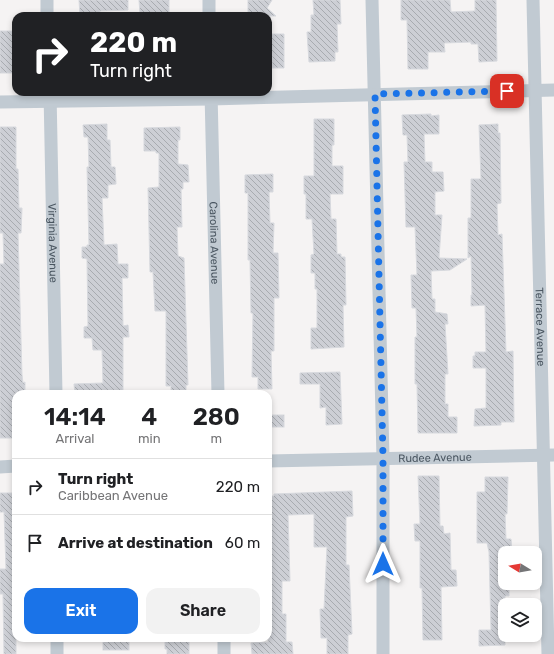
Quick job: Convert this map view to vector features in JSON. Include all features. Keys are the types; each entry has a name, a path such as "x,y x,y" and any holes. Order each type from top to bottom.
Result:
{"street":[{"path":"47,0 48,12"},
{"path":"208,0 209,12"},
{"path":"372,0 383,458 383,654"},
{"name":"Terrace Avenue","path":"533,0 549,455 548,654"},
{"path":"272,95 554,90"},
{"path":"0,102 50,96 211,96"},
{"name":"Virginia Avenue","path":"50,96 56,390"},
{"name":"Carolina Avenue","path":"211,96 218,390"},
{"name":"Rudee Avenue","path":"272,461 549,455"},
{"path":"0,467 12,466"},
{"path":"57,642 57,654"},
{"path":"224,642 224,654"}],"building":[{"path":"79,0 128,0 128,10 80,12"},
{"path":"139,0 169,0 169,12 140,12"},
{"path":"248,0 272,0 267,8 272,12 248,12"},
{"path":"313,0 340,0 341,24 337,24 338,52 335,52 335,61 309,62 307,32 311,32 311,15 314,15"},
{"path":"401,0 450,0 451,12 475,11 475,0 496,0 497,61 479,62 478,44 471,44 471,42 444,43 445,52 428,52 428,69 408,69 407,20 401,20"},
{"path":"0,31 12,31 12,73 0,73"},
{"path":"272,34 284,34 284,68 272,68"},
{"path":"431,114 431,116 439,115 439,134 424,134 425,162 432,162 432,172 443,172 444,191 435,192 435,215 442,215 439,258 467,259 450,270 431,271 432,299 435,299 435,312 447,314 448,324 445,324 448,374 445,374 445,404 448,404 448,417 457,417 457,433 418,433 417,384 415,384 415,337 417,337 416,308 412,308 411,275 417,275 415,227 406,227 404,162 408,162 407,135 403,135 402,115"},
{"path":"314,119 334,119 332,166 343,166 343,194 330,194 331,219 336,219 337,254 341,254 341,257 345,257 346,305 343,305 344,347 311,349 311,328 317,328 317,289 315,289 315,273 311,273 311,255 314,254 312,219 306,219 304,176 314,176"},
{"path":"107,124 107,140 110,140 111,167 115,167 116,184 108,185 108,198 102,198 104,245 117,244 118,264 128,264 128,278 122,278 123,326 128,325 129,337 123,337 123,390 75,390 74,384 103,383 102,350 93,350 92,338 84,338 84,327 88,326 87,259 82,258 82,247 87,247 87,245 89,245 87,167 89,167 88,137 84,137 83,125"},
{"path":"498,124 498,133 500,133 501,203 497,204 498,235 502,234 506,352 513,351 514,422 501,422 501,425 474,426 475,409 486,408 486,368 473,368 473,356 475,356 475,352 486,352 485,305 471,306 471,256 468,258 468,218 471,218 471,179 481,179 479,125"},
{"path":"0,127 16,127 16,169 18,169 19,208 22,208 21,233 18,233 22,375 23,383 25,382 25,390 12,390 12,438 0,438 0,264 4,264 3,233 0,233"},
{"path":"180,127 180,140 178,140 178,164 188,165 189,182 183,182 183,189 181,189 182,227 177,227 178,256 184,258 188,385 186,385 186,390 171,390 171,386 166,386 166,311 155,311 153,272 150,272 148,188 159,187 159,153 156,153 156,151 144,151 144,128"},
{"path":"273,174 273,192 269,192 270,223 274,223 273,253 278,253 279,298 274,298 274,351 271,351 272,389 258,389 258,377 252,377 253,313 251,313 250,260 248,260 248,193 245,193 245,175"},
{"path":"340,372 342,424 326,425 326,407 320,408 320,384 300,384 300,373"},
{"path":"272,415 284,415 284,427 272,427"},
{"path":"418,476 439,476 440,526 443,526 444,534 450,533 451,570 456,570 457,586 441,587 442,640 423,640 422,588 420,588 420,541 415,541 414,524 420,524"},
{"path":"485,477 508,477 507,514 505,514 506,539 511,539 512,546 498,546 498,590 509,590 509,596 505,596 505,598 498,598 498,642 505,642 505,645 479,646 479,630 491,630 489,552 487,543 477,543 477,492 485,492"},
{"path":"352,491 353,516 346,517 346,565 349,565 352,634 348,635 348,654 327,654 327,638 321,638 320,609 324,609 327,547 314,547 314,514 288,515 290,581 282,581 282,614 286,614 286,642 292,642 293,654 252,654 251,643 272,642 272,496 274,496 274,494"},
{"path":"0,493 12,493 12,642 16,642 16,654 4,654 3,594 0,594 0,569 6,569 4,512 0,512"},
{"path":"103,642 129,642 129,650 103,650"},
{"path":"165,642 189,642 189,654 167,654 167,649 165,649"}],"route":[{"path":"383,564 383,458 375,94 507,91"}]}
